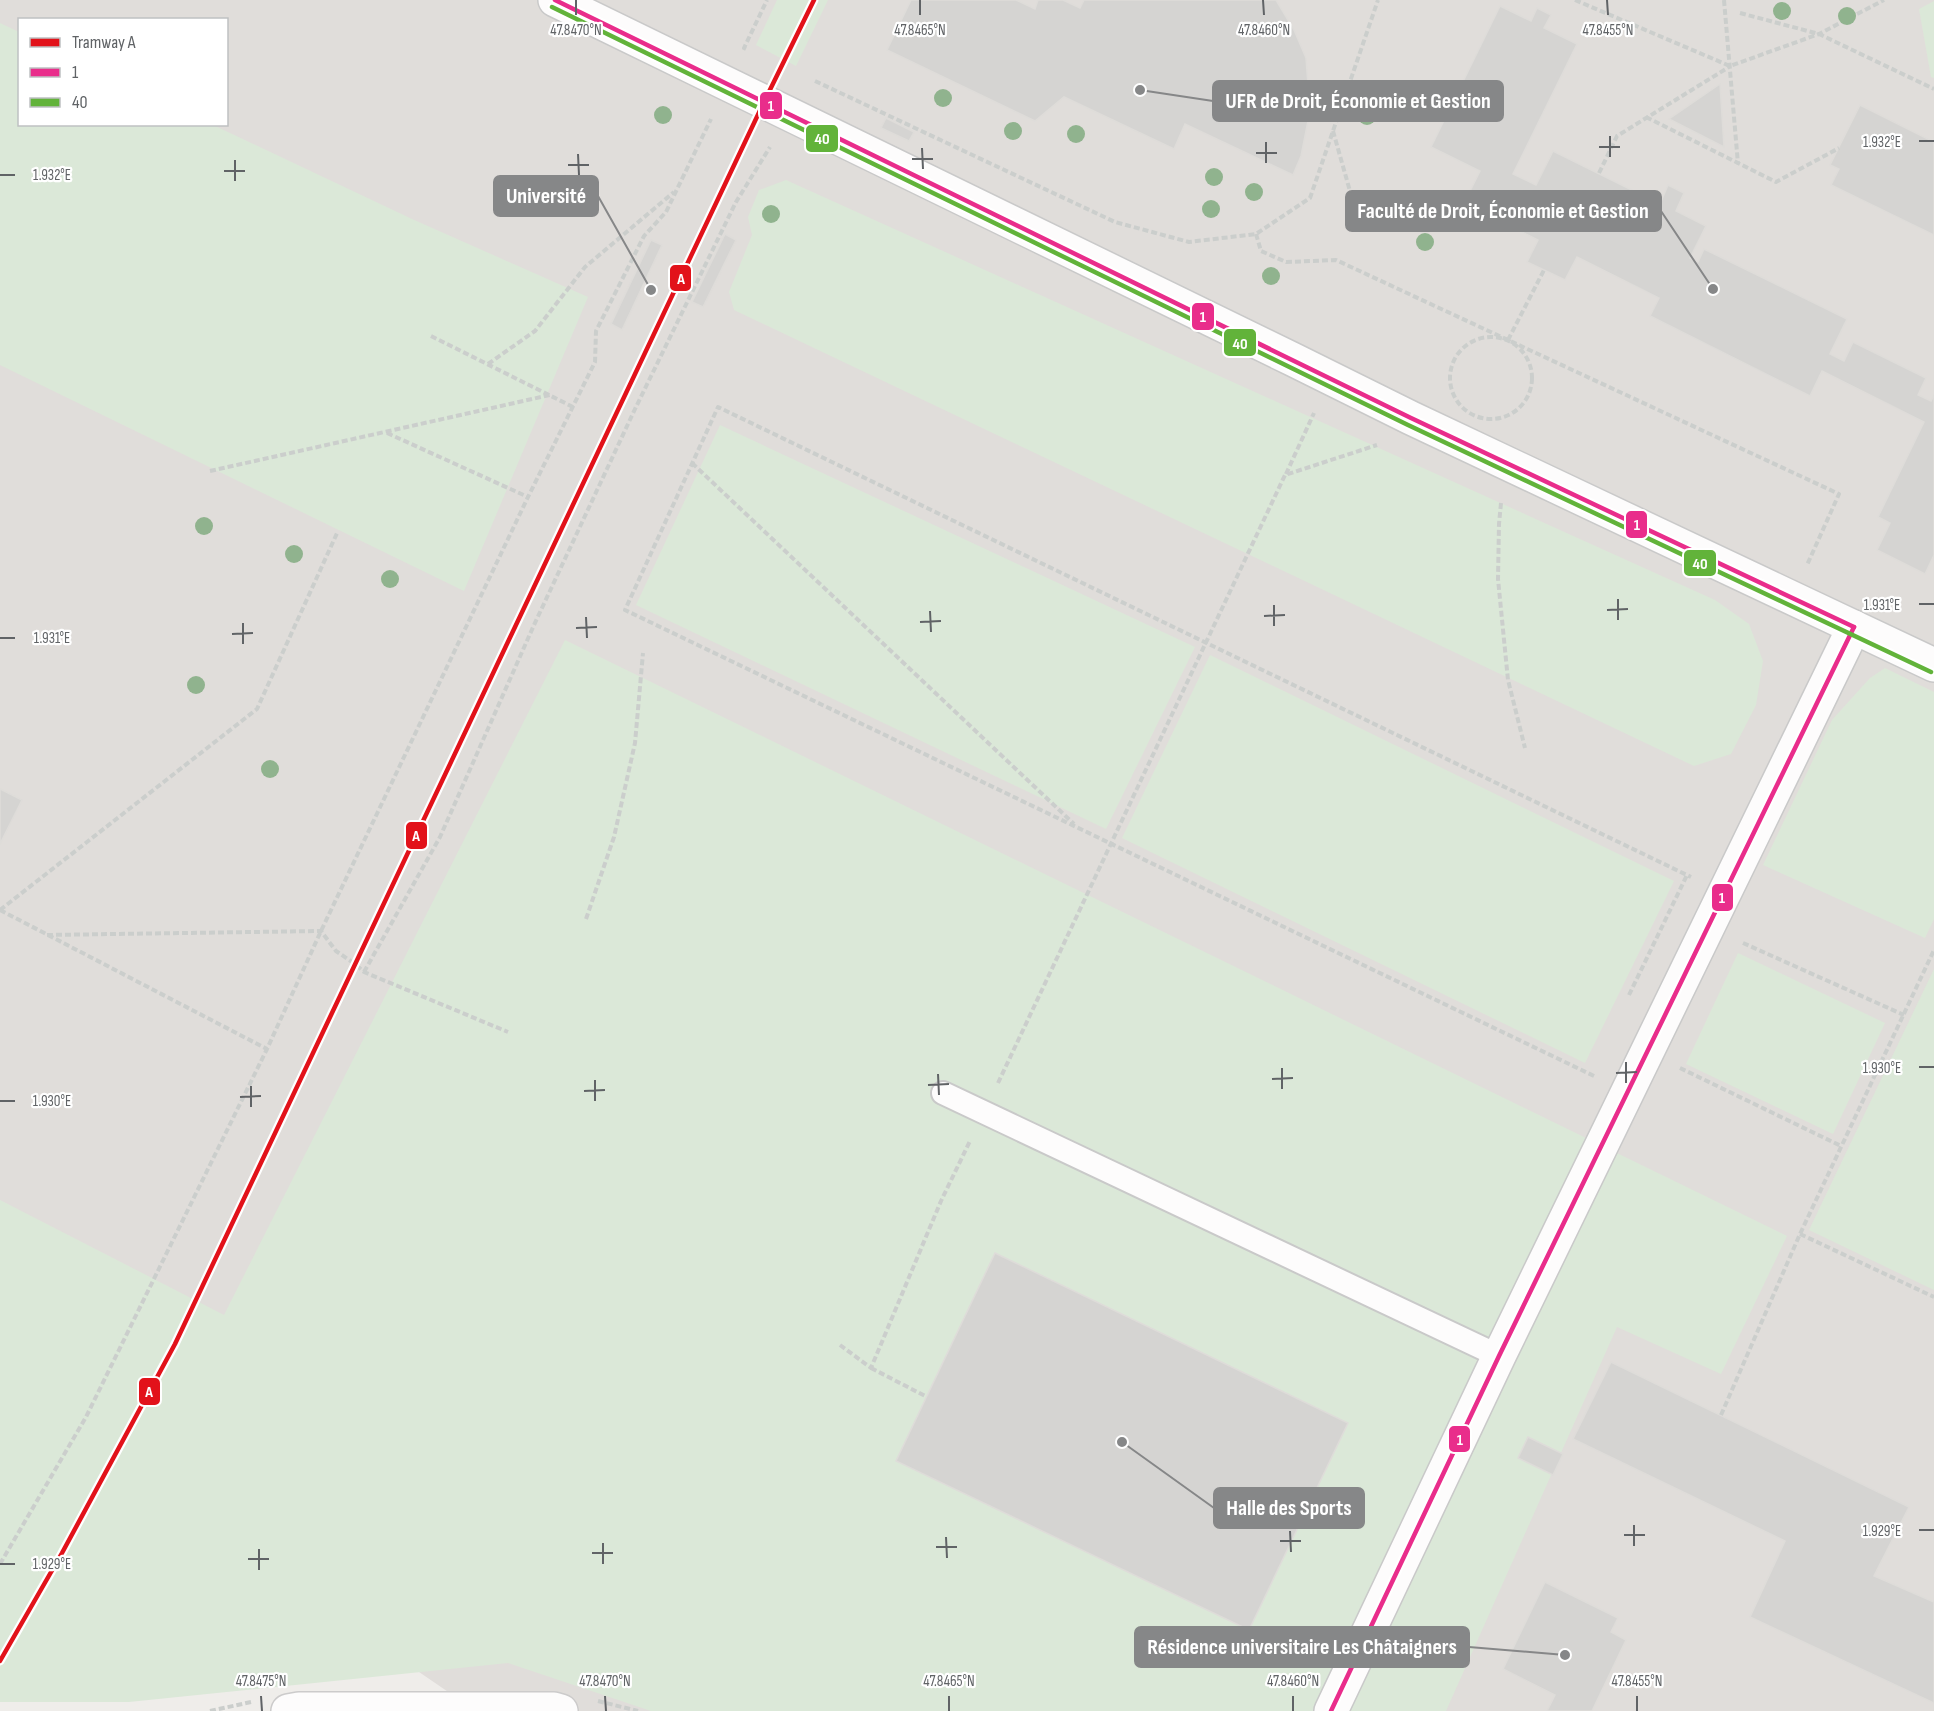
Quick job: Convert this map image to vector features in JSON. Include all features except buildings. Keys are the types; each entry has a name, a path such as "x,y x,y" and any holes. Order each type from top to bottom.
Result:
{"street":[{"path":"555,0 1411,418 1934,665"},
{"path":"1331,1711 1499,1356 1854,627"},
{"path":"288,1711 311,1709 554,1709 561,1711"}],"lane":[{"path":"943,1093 1499,1356"}],"path":[{"path":"754,52 744,48 767,0"},
{"path":"807,77 1115,222 1189,242 1256,234 1310,198 1377,0"},
{"path":"1575,0 1730,66"},
{"path":"1724,0 1738,164"},
{"path":"1819,34 1879,0"},
{"path":"1599,173 1617,136 1730,66 1819,34 1884,0"},
{"path":"1740,13 1819,34 1934,89"},
{"path":"0,1564 86,1417 267,1049 528,497 595,362 596,331 644,236 666,212 715,111"},
{"path":"1646,117 1776,182 1839,148"},
{"path":"1333,130 1357,216"},
{"path":"364,972 440,837 534,625 640,398 736,202 773,141"},
{"path":"488,364 535,331 585,267 677,189"},
{"path":"1256,234 1261,251 1286,262 1336,260 1839,494 1792,598"},
{"path":"1508,340 1544,270 1534,288"},
{"path":"431,336 573,407"},
{"path":"1494,336 1508,340 1527,357 1532,382 1529,395 1516,410 1499,419 1474,416 1462,408 1451,389 1451,368 1457,354 1467,344 1480,338 1494,336"},
{"path":"870,1368 941,1201 1330,378"},
{"path":"210,471 550,395"},
{"path":"1591,1074 625,610 718,407 1725,893"},
{"path":"1286,475 1398,438 1411,418"},
{"path":"385,432 528,497"},
{"path":"1505,462 1499,524 1498,579 1509,681 1525,748"},
{"path":"692,463 1076,827"},
{"path":"267,1049 0,910 256,709 338,531"},
{"path":"586,919 614,837 635,743 644,653"},
{"path":"1626,1001 1687,875"},
{"path":"1707,927 1904,1015"},
{"path":"321,931 336,951 364,972 508,1032"},
{"path":"47,935 321,931"},
{"path":"1721,1415 1800,1234 1934,950"},
{"path":"1647,1052 1841,1146"},
{"path":"1800,1234 1934,1297"},
{"path":"840,1344 870,1368 927,1397"}],"shaded area":[{"path":"0,0 1934,0 1934,1711 561,1711 460,1700 343,1620 0,1403"}],"green space":[{"path":"777,0 828,0 796,66 756,45"},
{"path":"1934,1 1934,78 1931,77 1919,9"},
{"path":"0,23 18,32 18,126 215,126 412,219 588,297 464,591 0,365"},
{"path":"786,180 1715,600 1749,624 1763,661 1756,705 1731,754 1694,766 734,310 729,292 752,235 748,217 759,190"},
{"path":"720,425 1195,647 1106,829 636,605"},
{"path":"565,640 1787,1236 1721,1374 1617,1327 1446,1711 651,1711 508,1663 129,1702 0,1702 0,1200 224,1315"},
{"path":"1210,655 1674,881 1585,1063 1122,838"},
{"path":"1885,668 1934,692 1934,919 1925,938 1763,865 1832,720 1870,678"},
{"path":"1738,953 1885,1023 1833,1134 1686,1064"},
{"path":"1934,969 1934,1290 1809,1230"}],"tram line":[{"name":"A","path":"0,1661 62,1553 175,1344 814,0"}],"transit line":[{"name":"1","path":"555,0 1411,418 1854,627"},
{"name":"40","path":"552,7 1408,425 1931,672"},
{"name":"1","path":"1331,1711 1499,1356 1854,627"}],"place":[{"name":"UFR de Droit, Économie et Gestion","path":"1140,90"},
{"name":"Faculté de Droit, Économie et Gestion","path":"1713,289"},
{"name":"Université","path":"651,290"},
{"name":"Halle des Sports","path":"1122,1442"},
{"name":"Résidence universitaire Les Châtaigners","path":"1565,1655"}]}
